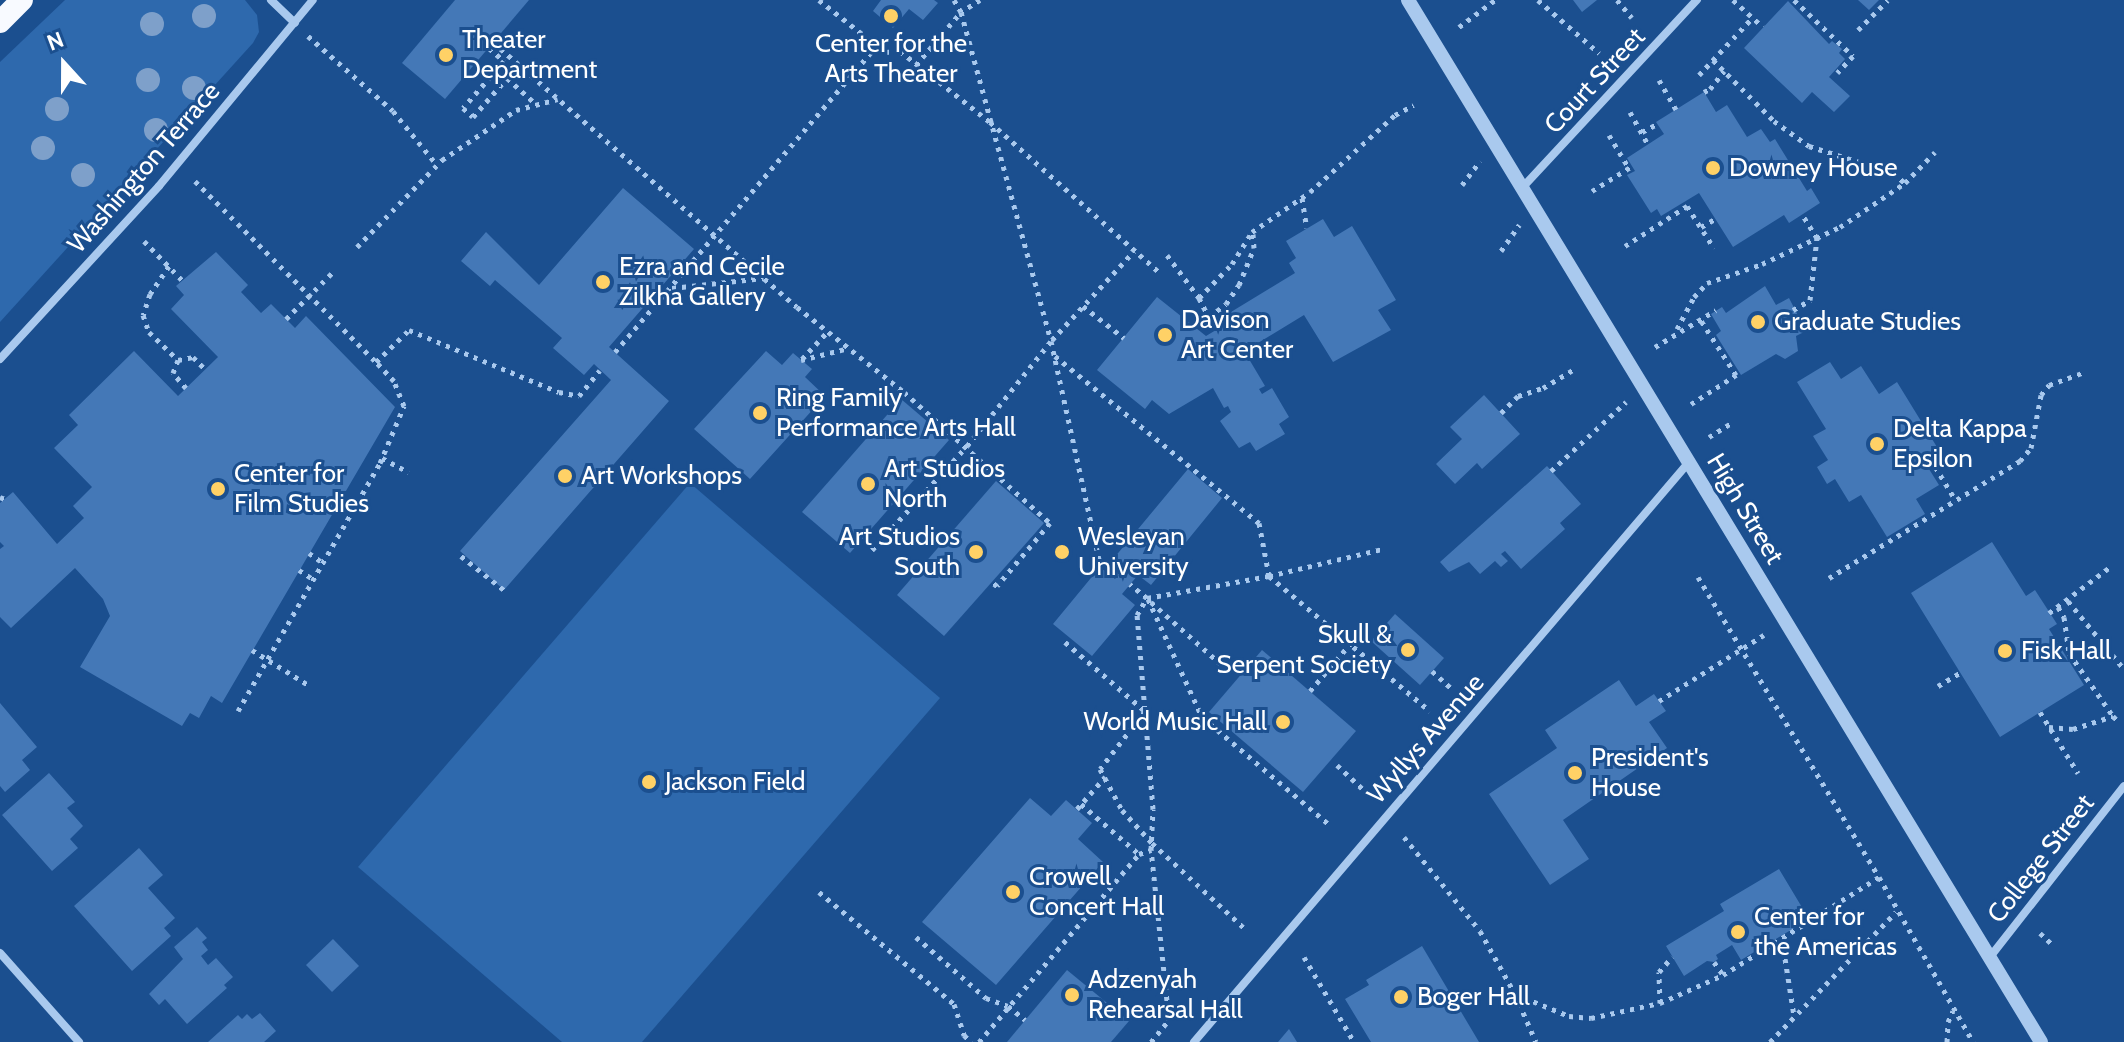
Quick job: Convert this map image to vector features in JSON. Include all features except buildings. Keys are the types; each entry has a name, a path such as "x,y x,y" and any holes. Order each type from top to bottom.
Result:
{"highway":[{"path":"0,22 22,0"}],"street":[{"path":"271,0 295,23"},
{"name":"Washington Terrace","path":"0,359 159,186 313,0"},
{"name":"High Street","path":"1408,0 2041,1042"},
{"name":"Court Street","path":"1522,188 1697,0"},
{"name":"Wyllys Avenue","path":"1194,1042 1689,462"},
{"name":"College Street","path":"1990,957 2124,786"},
{"path":"0,953 79,1042"}],"path":[{"path":"819,0 885,52 900,51 990,122 1159,272"},
{"path":"954,0 961,12 1051,341 1099,560 1119,575"},
{"path":"916,65 961,12 980,0"},
{"path":"1459,27 1495,0"},
{"path":"1538,0 1599,53"},
{"path":"1617,0 1632,18"},
{"path":"1733,0 1763,27"},
{"path":"1794,0 1853,56 1837,73"},
{"path":"1858,30 1888,0"},
{"path":"1699,75 1753,17"},
{"path":"295,23 393,111 437,165"},
{"path":"537,104 507,78 473,117 463,108 504,61 491,45 559,99 763,278 967,446 1050,523 997,586 992,582"},
{"path":"615,352 877,45"},
{"path":"1713,60 1774,121 1809,146 1893,173 1905,183"},
{"path":"1704,92 1724,71"},
{"path":"1659,80 1676,109"},
{"path":"357,247 437,165 516,110 559,99"},
{"path":"1199,298 1232,264 1252,232 1302,198 1395,115 1414,105"},
{"path":"1630,112 1648,144"},
{"path":"1642,132 1657,124"},
{"path":"1592,191 1630,167 1609,135"},
{"path":"1677,329 1694,297 1707,283 1762,264 1840,227 1905,183 1935,152"},
{"path":"1462,185 1480,161"},
{"path":"195,181 394,381 404,406 382,458 238,711"},
{"path":"1302,198 1307,228"},
{"path":"1625,246 1687,206 1714,248"},
{"path":"1793,310 1810,300 1817,238 1802,214"},
{"path":"1701,227 1715,219"},
{"path":"1209,317 1226,304 1239,285 1254,248 1252,232"},
{"path":"1501,251 1512,233"},
{"path":"144,241 182,280"},
{"path":"872,550 967,446 1051,341 1134,251"},
{"path":"1167,255 1199,298 1213,325"},
{"path":"169,266 150,294 143,315 149,332 178,360"},
{"path":"286,319 332,273"},
{"path":"671,288 763,278"},
{"path":"1083,306 1124,338"},
{"path":"1655,347 1716,310"},
{"path":"1691,404 1738,374 1700,319"},
{"path":"376,362 409,330 559,392 579,396 600,370"},
{"path":"828,331 801,360 849,348"},
{"path":"1054,355 1259,523 1269,576 1430,711"},
{"path":"178,360 193,357 205,369"},
{"path":"178,360 173,373 186,388"},
{"path":"1501,413 1518,396 1543,388 1573,370"},
{"path":"1829,578 2020,461 2031,448 2041,395 2049,385 2085,372"},
{"path":"1551,471 1626,402"},
{"path":"1709,437 1733,422"},
{"path":"382,458 408,472"},
{"path":"1930,458 1956,501"},
{"path":"1151,1042 1169,1020 1152,846 1153,809 1137,615 1147,598 1269,576 1382,549"},
{"path":"309,553 322,562"},
{"path":"461,556 504,590"},
{"path":"2049,613 2110,567"},
{"path":"299,570 313,579"},
{"path":"1698,577 1879,877 1896,912 1973,1042"},
{"path":"1130,584 1231,673"},
{"path":"1147,598 1202,717 1331,826"},
{"path":"2068,601 2124,669"},
{"path":"2058,607 2064,617 2069,653 2119,722"},
{"path":"1659,701 1764,635"},
{"path":"1065,642 1145,711"},
{"path":"1310,691 1350,644"},
{"path":"252,650 310,686"},
{"path":"1432,671 1451,688"},
{"path":"1938,686 1960,673"},
{"path":"1145,711 1100,769 1122,810 1152,846 1244,928"},
{"path":"2040,712 2078,773"},
{"path":"2049,727 2073,729 2113,716"},
{"path":"1337,765 1363,789"},
{"path":"1105,777 1079,807 1139,854"},
{"path":"1404,837 1480,931 1515,994 1536,1042"},
{"path":"979,1042 1139,854 1152,846"},
{"path":"1515,994 1569,1016 1591,1018 1660,1003 1723,975 1879,877"},
{"path":"819,892 954,1004 964,1035 971,1042"},
{"path":"1770,1042 1896,912"},
{"path":"2040,933 2053,945"},
{"path":"916,937 986,998 1008,1006 1025,1020"},
{"path":"1782,939 1794,1017"},
{"path":"1304,957 1354,1042"},
{"path":"1660,1003 1659,972 1672,957"},
{"path":"1714,962 1723,975"},
{"path":"1947,1042 1948,1022 1954,1010"}],"shaded area":[{"path":"65,0 245,0 257,15 259,32 253,43 0,322 0,62"},
{"name":"Jackson Field","path":"690,483 940,698 642,1042 562,1042 358,867"}],"place":[{"name":"Center for the Arts Theater","path":"891,16"},
{"name":"Theater Department","path":"446,55"},
{"name":"Downey House","path":"1713,168"},
{"name":"Ezra and Cecile Zilkha Gallery","path":"603,282"},
{"name":"Graduate Studies","path":"1758,322"},
{"name":"Davison Art Center","path":"1165,335"},
{"name":"Ring Family Performance Arts Hall","path":"760,413"},
{"name":"Delta Kappa Epsilon","path":"1877,444"},
{"name":"Art Workshops","path":"565,476"},
{"name":"Art Studios North","path":"868,484"},
{"name":"Center for Film Studies","path":"218,489"},
{"name":"Art Studios South","path":"976,552"},
{"name":"Wesleyan University","path":"1062,552"},
{"name":"Skull & Serpent Society","path":"1408,650"},
{"name":"Fisk Hall","path":"2005,651"},
{"name":"World Music Hall","path":"1283,722"},
{"name":"President's House","path":"1575,773"},
{"name":"Jackson Field","path":"649,782"},
{"name":"Crowell Concert Hall","path":"1013,892"},
{"name":"Center for the Americas","path":"1738,932"},
{"name":"Adzenyah Rehearsal Hall","path":"1072,995"},
{"name":"Boger Hall","path":"1401,997"}]}
